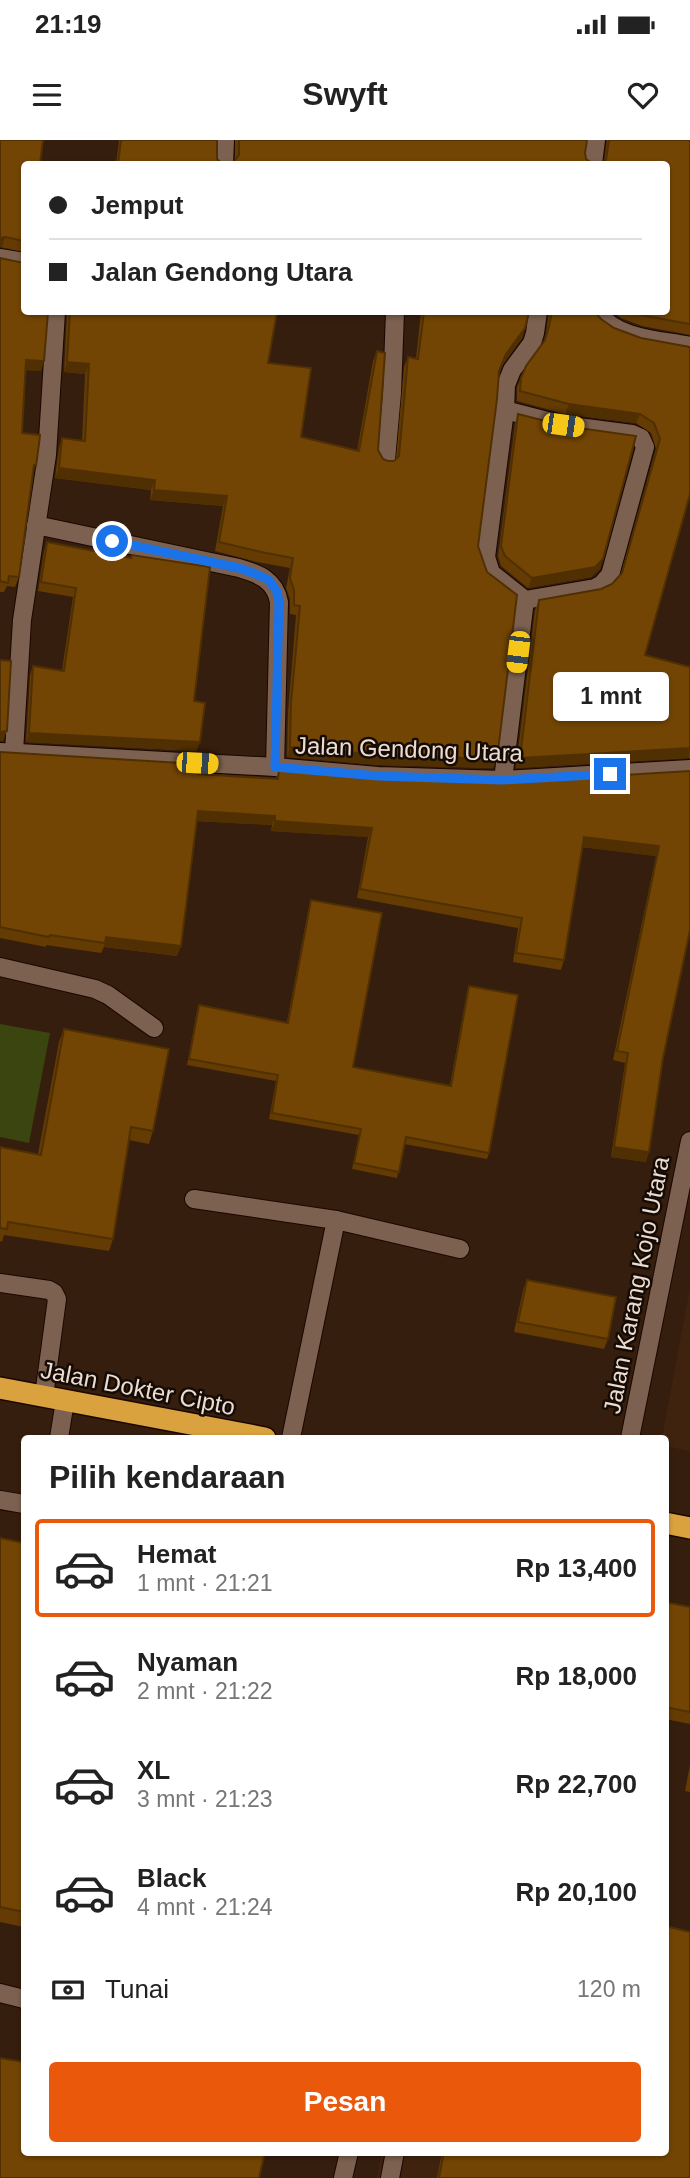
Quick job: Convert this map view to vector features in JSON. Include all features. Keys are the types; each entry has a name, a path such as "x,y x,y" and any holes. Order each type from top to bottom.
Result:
{"highway":[{"name":"Jalan Dokter Cipto","path":"0,1388 249,1435"},
{"path":"669,1524 690,1528"}],"street":[{"path":"224,161 225,140"},
{"path":"593,161 596,140"},
{"path":"0,258 21,262"},
{"path":"7,752 22,620 47,455 55,315"},
{"path":"386,460 393,393 395,315"},
{"path":"505,410 563,425 632,434 641,438 645,447 610,575 595,588 525,600 491,573 486,557 508,377 532,343 537,315"},
{"path":"600,315 620,331 690,346"},
{"path":"36,525 239,568 269,580 277,592 279,602 275,767"},
{"path":"502,780 525,600"},
{"name":"Jalan Gendong Utara","path":"7,752 275,767 378,776 502,780 690,769"},
{"path":"0,967 95,989 108,995 154,1028"},
{"name":"Jalan Karang Kojo Utara","path":"631,1435 690,1141"},
{"path":"194,1199 336,1220 460,1249"},
{"path":"292,1435 336,1220"},
{"path":"0,1283 49,1290 57,1298 44,1396"},
{"path":"59,1435 65,1401"},
{"path":"0,1500 21,1504"},
{"path":"0,1993 21,1998"},
{"path":"343,2178 348,2156"},
{"path":"390,2178 394,2156"}],"shaded area":[{"path":"690,1288 690,1451 669,1447 669,1435 663,1435"},
{"path":"381,2156 592,2156 587,2178 377,2178"}],"green space":[{"path":"0,1024 50,1033 29,1143 0,1137"}],"building":[{"path":"0,140 43,140 40,161 21,161 21,240 0,238"},
{"path":"121,140 217,140 219,161 118,161"},
{"path":"239,140 587,140 585,153 589,161 234,161 239,155"},
{"path":"609,140 690,140 690,324 643,315 670,315 670,161 606,160"},
{"path":"0,258 21,262 21,315 48,315 44,361 26,360 22,433 40,435 19,577 9,576 8,583 0,581"},
{"path":"70,315 276,315 268,363 311,368 301,437 359,451 377,351 385,353 378,450 383,459 394,461 399,456 408,357 418,359 424,315 528,315 525,328 506,354 499,371 478,546 487,572 517,595 497,759 382,755 290,747 291,703 300,606 294,605 294,590 290,578 293,558 219,542 227,496 154,490 155,480 59,468 62,438 85,441 89,364 67,362"},
{"path":"551,315 598,315 614,328 641,338 690,347 690,494 645,655 690,667 690,748 520,758 539,600 601,589 612,584 622,573 660,439 654,423 640,414 569,404 520,391 526,366 545,340"},
{"path":"518,414 565,426 636,436 603,559 595,567 532,578 505,556 501,546"},
{"path":"47,542 131,558 132,555 210,567 194,701 205,703 200,742 29,733 33,666 64,671 76,588 41,582"},
{"path":"0,660 11,661 7,731 0,732"},
{"path":"0,752 197,764 198,774 278,779 279,770 284,769 381,778 507,782 690,771 690,930 663,1058 649,1152 614,1147 628,1053 617,1051 659,846 584,837 564,960 516,953 522,918 360,889 372,828 275,821 275,816 198,811 181,946 106,937 105,943 49,937 0,927"},
{"path":"311,900 382,913 353,1067 451,1086 469,986 518,995 489,1153 406,1137 399,1172 354,1163 361,1129 272,1113 278,1075 189,1059 199,1005 288,1023"},
{"path":"64,1029 169,1049 153,1131 131,1127 113,1239 8,1222 7,1229 0,1228 0,1147 41,1155"},
{"path":"527,1280 616,1297 608,1339 518,1322"},
{"path":"0,1538 21,1542 21,1911 0,1907"},
{"path":"669,1603 690,1607 690,1712 669,1708"},
{"path":"669,1927 690,1932 690,2178 439,2178 443,2156 669,2156"},
{"path":"0,2058 21,2062 21,2156 264,2156 259,2178 0,2178"}],"route":[{"path":"112,541 239,568 269,580 277,592 279,602 275,767 378,776 502,780 610,774"}]}
